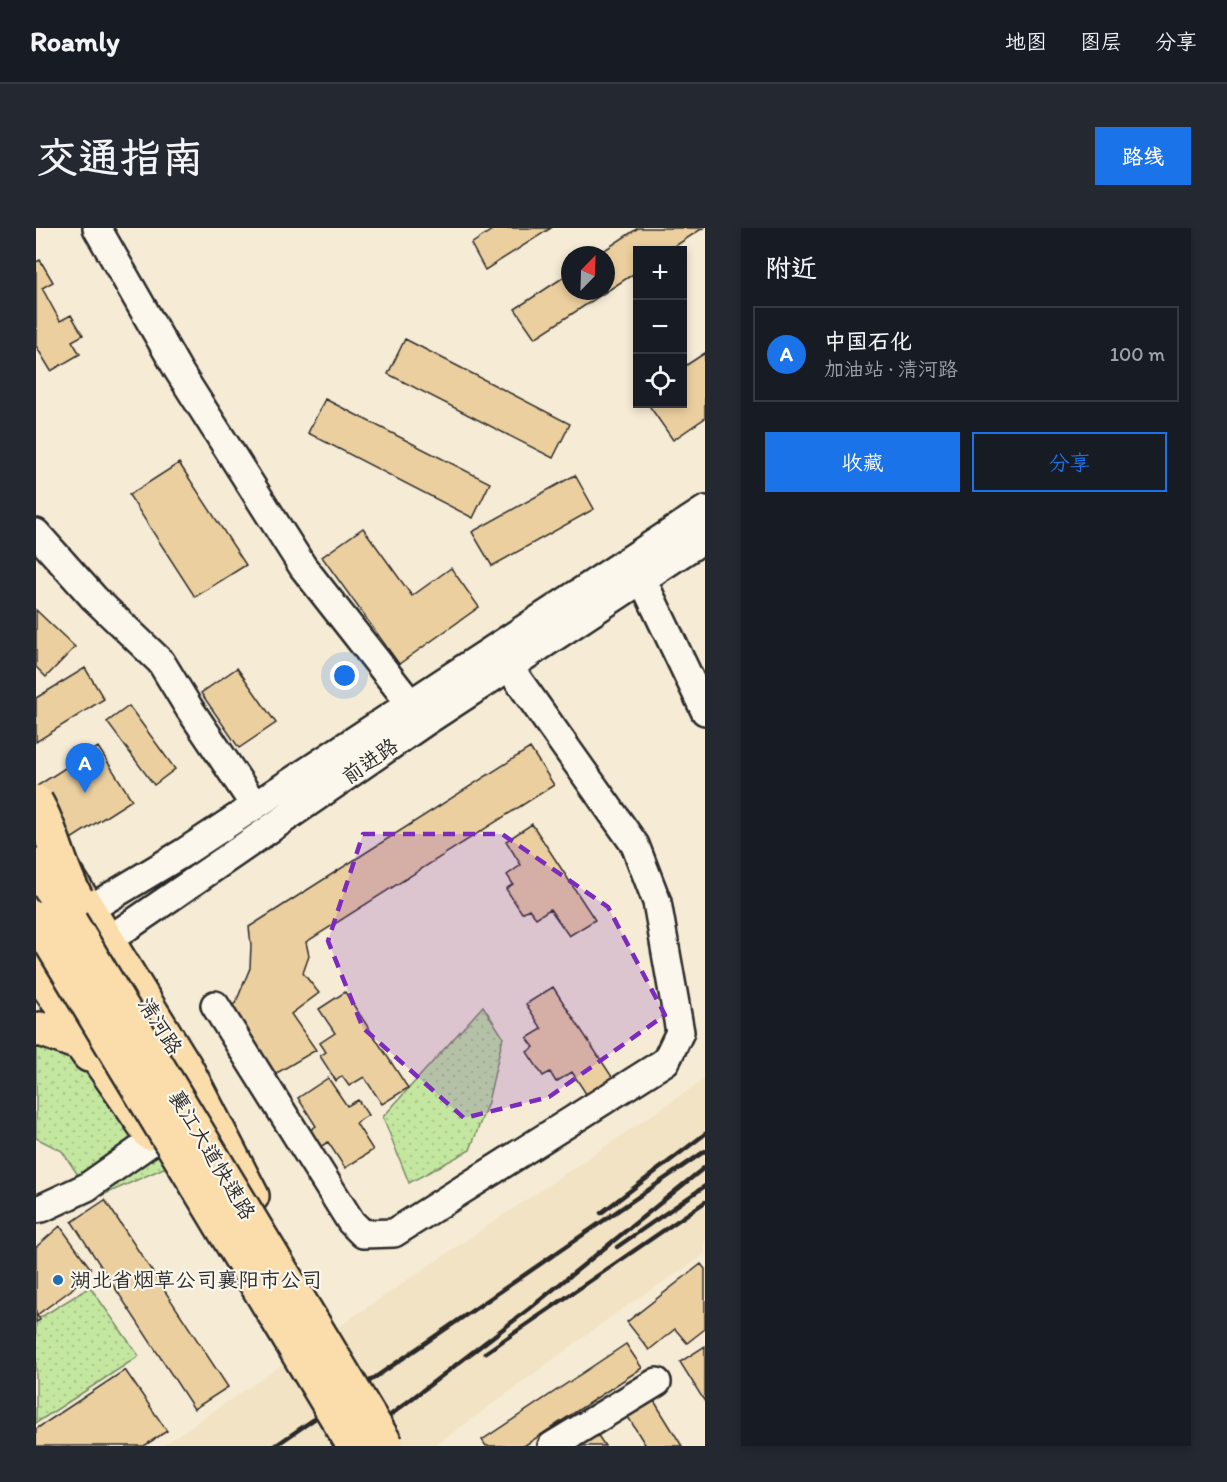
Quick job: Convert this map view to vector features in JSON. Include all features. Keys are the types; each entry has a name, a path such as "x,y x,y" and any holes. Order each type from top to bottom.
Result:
{"main road":[{"path":"36,802 45,818 69,886 179,1067 231,1186"},
{"name":"清河路","path":"36,825 186,1068 251,1195 312,1294"},
{"name":"襄江大道快速路","path":"36,865 387,1446"},
{"name":"前进路","path":"36,942 88,910"},
{"name":"襄江大道快速路","path":"36,918 354,1446"},
{"name":"前进路","path":"39,979 108,941"},
{"path":"39,979 173,1164 268,1323"},
{"path":"36,1030 40,1029 81,1044 123,1095"}],"street":[{"path":"97,228 178,370 303,567 417,713"},
{"name":"前进路","path":"108,941 417,713 705,510"},
{"path":"36,533 94,598 161,662 255,806"},
{"name":"前进路","path":"88,910 183,853 255,806 417,713 509,667 705,538"},
{"path":"642,579 705,711"},
{"path":"215,1005 351,1222 363,1234 394,1233 666,1061 680,1032 657,902 635,845 509,667"},
{"path":"36,1209 87,1186 154,1139"},
{"path":"552,1446 657,1382"}],"highlighted area":[{"path":"363,834 502,834 608,907 665,1015 549,1097 464,1118 363,1028 328,941"}],"shaded area":[{"path":"705,1079 705,1253 622,1309 435,1446 162,1446"}],"green space":[{"path":"483,1006 503,1037 488,1102 470,1150 409,1183 383,1117"},
{"path":"36,1030 81,1044 173,1164 94,1199 62,1151 36,1138"},
{"path":"90,1287 139,1356 36,1423 36,1320"}],"building":[{"path":"495,228 551,228 485,270 471,244"},
{"path":"638,228 703,228 675,246 633,246 633,274 615,286 615,246 611,246"},
{"path":"40,260 53,282 42,288 60,321 71,315 83,335 72,341 80,354 51,371 36,346 36,262"},
{"path":"561,279 561,300 593,300 535,338 515,309"},
{"path":"405,339 570,424 553,458 388,374"},
{"path":"705,353 705,418 673,440 651,408 687,408 687,365"},
{"path":"325,399 490,483 473,518 308,433"},
{"path":"179,463 246,565 195,597 129,495"},
{"path":"575,475 594,509 492,566 472,532"},
{"path":"363,528 412,596 451,568 479,607 399,664 322,557"},
{"path":"36,610 75,647 46,677 36,667"},
{"path":"85,668 104,699 36,742 36,698"},
{"path":"237,668 276,723 239,748 201,693"},
{"path":"129,706 175,769 154,785 107,722"},
{"path":"98,747 132,800 71,839 37,786"},
{"path":"530,748 554,785 306,942 309,956 303,973 319,993 291,1014 316,1050 265,1080 226,1013 236,1002 250,968 249,927"},
{"path":"532,824 595,920 569,936 550,909 536,918 529,909 522,913 506,889 513,884 507,875 521,865 506,841"},
{"path":"553,987 616,1083 590,1100 572,1072 556,1082 550,1072 543,1076 527,1052 534,1047 527,1038 542,1029 526,1004"},
{"path":"345,992 408,1088 382,1104 364,1077 349,1086 342,1076 336,1081 320,1056 326,1052 320,1043 335,1033 319,1009"},
{"path":"328,1078 347,1106 358,1100 368,1115 356,1123 373,1150 345,1168 328,1142 315,1150 305,1134 316,1126 298,1098"},
{"path":"105,1200 228,1387 194,1409 72,1222"},
{"name":"湖北省烟草公司襄阳市公司","path":"60,1226 91,1269 71,1290 37,1315 40,1320 36,1322 36,1247"},
{"path":"701,1264 705,1269 705,1329 687,1343 675,1329 649,1350 627,1322"},
{"path":"626,1344 642,1368 524,1446 486,1446 482,1440"},
{"path":"705,1346 705,1402 680,1362"},
{"path":"125,1370 167,1431 144,1446 36,1446 36,1429"},
{"path":"651,1396 682,1446 646,1446 625,1412"},
{"path":"595,1431 605,1446 570,1446"}],"railway":[{"path":"601,1213 705,1134"},
{"path":"275,1446 705,1151"},
{"path":"350,1446 529,1309 705,1167"},
{"path":"617,1247 705,1186"},
{"path":"485,1353 705,1202"}],"place":[{"name":"中国石化","path":"85,793"},
{"name":"湖北省烟草公司襄阳市公司","path":"58,1280"}]}
